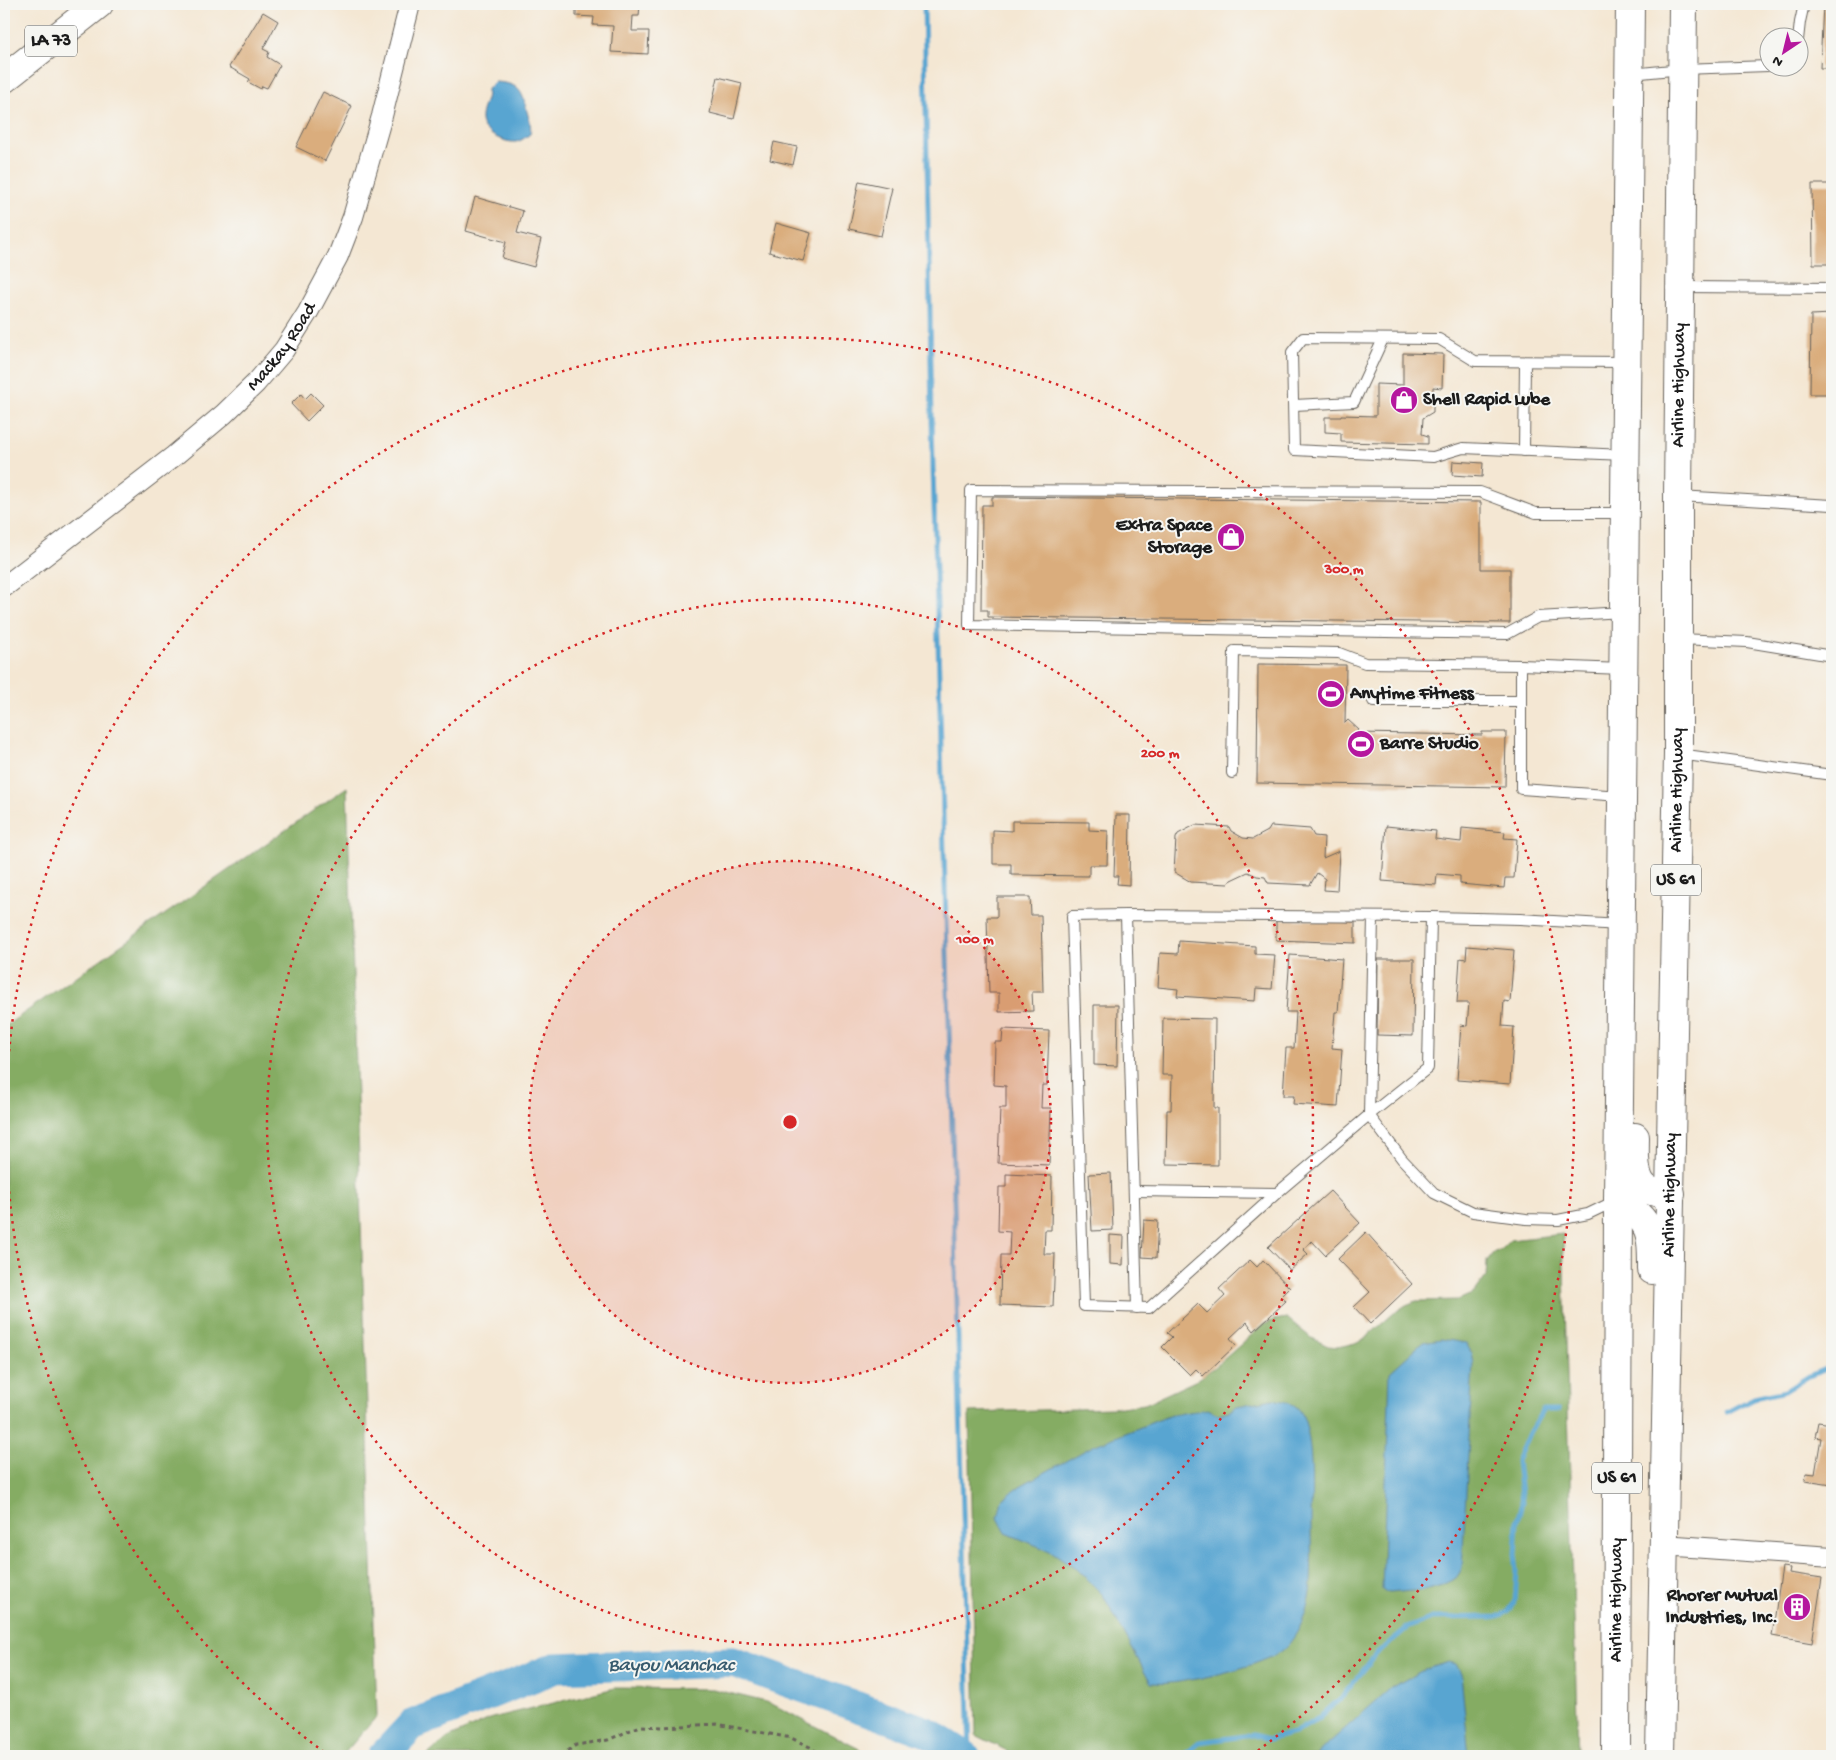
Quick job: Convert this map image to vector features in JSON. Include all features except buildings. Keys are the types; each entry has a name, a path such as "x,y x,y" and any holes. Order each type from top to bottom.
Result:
{"main road":[{"name":"LA 73","path":"4,79 99,4"},
{"name":"Airline Highway","path":"1616,1756 1618,1200 1630,4"},
{"name":"Airline Highway","path":"1660,1756 1678,754 1678,496 1683,4"},
{"path":"1620,984 1632,1002 1635,1047 1636,1164 1640,1182 1648,1190 1671,1194"},
{"path":"1618,1200 1640,1215 1651,1234 1654,1360 1667,1374"}],"street":[{"name":"Mackay Road","path":"4,587 174,456 224,414 256,383 284,350 308,312 334,264 353,217 382,116 410,4"},
{"path":"1663,1545 1832,1557"}],"lane":[{"path":"1799,28 1804,4"},
{"path":"1630,74 1758,66"},
{"path":"1680,287 1832,288"},
{"path":"1626,456 1463,448 1433,456 1294,450 1292,352 1303,338 1439,339 1475,361 1525,363 1627,362"},
{"path":"1294,404 1354,402 1383,339"},
{"path":"1524,451 1525,363"},
{"path":"1624,612 1538,617 1507,634 970,625 971,490 1480,492 1536,514 1625,513"},
{"path":"1678,496 1832,504"},
{"path":"1678,639 1747,642 1832,656"},
{"path":"1232,773 1234,651 1339,653 1365,663 1521,665 1624,670"},
{"path":"1521,665 1521,789 1622,796"},
{"path":"1373,701 1521,701"},
{"path":"1678,754 1832,775"},
{"path":"1431,917 1428,1068 1277,1193 1149,1308 1084,1306 1072,916 1126,914 1431,917 1520,919 1621,926"},
{"path":"1126,914 1137,1308"},
{"path":"1373,917 1369,1115 1402,1159 1434,1193 1473,1212 1526,1219 1558,1220 1588,1214 1618,1200"},
{"path":"1134,1191 1277,1193"}],"path":[{"path":"562,1756 576,1745 608,1740 640,1726 663,1727 717,1724 791,1738 822,1756"}],"green space":[{"path":"347,787 377,1716 342,1756 4,1756 4,1027"},
{"path":"1563,1234 1578,1756 1017,1756 976,1735 969,1412 1113,1408 1145,1404 1197,1380 1215,1367 1263,1325 1274,1320 1287,1318 1310,1337 1328,1346 1338,1347 1355,1343 1367,1337 1406,1305 1416,1301 1458,1300 1474,1293 1486,1277 1487,1261 1493,1253 1501,1249 1510,1240"},
{"path":"615,1688 713,1689 770,1703 873,1756 426,1756 448,1738 492,1718"}],"water":[{"path":"494,82 509,84 521,92 531,131 530,134 520,141 511,142 500,139 489,133 482,125 481,116 487,89"},
{"path":"1441,1339 1466,1343 1471,1352 1473,1363 1462,1569 1456,1578 1442,1585 1424,1590 1388,1593 1382,1589 1390,1372 1423,1342"},
{"path":"1273,1399 1290,1403 1300,1410 1306,1426 1311,1454 1312,1570 1309,1601 1302,1622 1287,1646 1274,1656 1246,1667 1196,1679 1168,1683 1151,1683 1103,1595 1077,1569 1052,1552 1006,1533 998,1518 1002,1500 1020,1486 1093,1446 1171,1415 1208,1409 1218,1414 1230,1411 1237,1406"},
{"path":"1449,1662 1456,1664 1461,1674 1469,1756 1317,1756 1321,1750 1392,1687 1425,1669"}],"waterway":[{"path":"924,4 933,468 970,1756"},
{"path":"1727,1412 1754,1398 1785,1391 1809,1376 1825,1369 1832,1372"},
{"path":"1183,1756 1199,1742 1253,1735 1270,1739 1294,1733 1319,1718 1343,1696 1376,1654 1407,1628 1432,1618 1497,1617 1509,1611 1515,1602 1517,1522 1522,1503 1517,1461 1529,1433 1543,1410 1558,1410"},
{"name":"Bayou Manchac","path":"383,1756 412,1725 555,1668 733,1662 927,1732 965,1756"}],"place":[{"name":"Shell Rapid Lube","path":"1404,400"},
{"name":"Extra Space Storage","path":"1231,537"},
{"name":"Anytime Fitness","path":"1331,694"},
{"name":"Barre Studio","path":"1361,744"},
{"name":"Rhorer Mutual Industries, Inc.","path":"1797,1607"}]}
